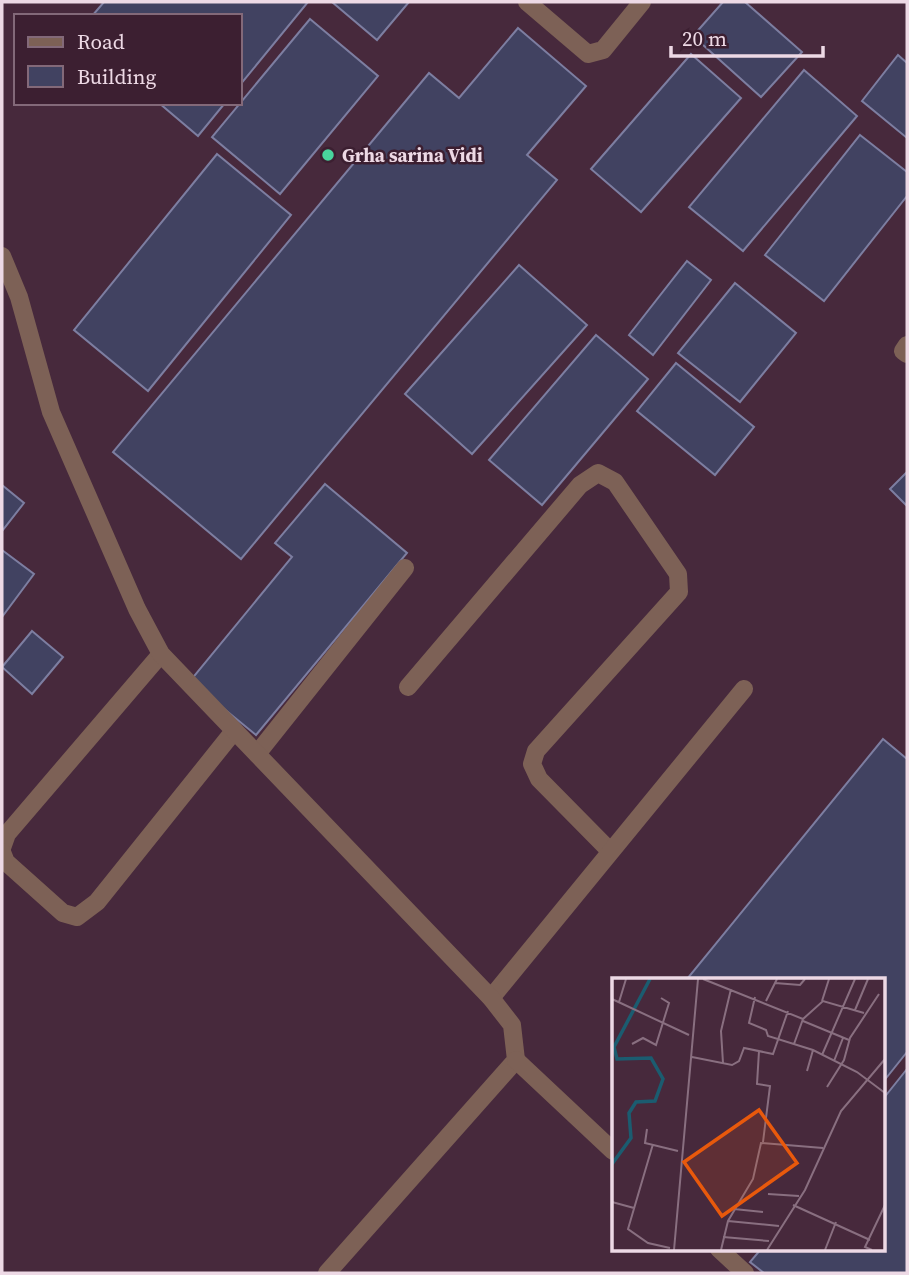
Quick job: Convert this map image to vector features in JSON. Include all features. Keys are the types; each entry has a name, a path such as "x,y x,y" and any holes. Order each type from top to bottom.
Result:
{"street":[{"path":"527,2 588,54 603,50 642,2"},
{"path":"2,256 19,297 51,412 138,609 161,654 491,998 512,1025 516,1060 612,1150"},
{"path":"907,345 903,351 907,354"},
{"path":"408,687 580,485 598,473 615,482 678,574 679,592 536,751 532,764 539,779 610,851"},
{"path":"257,754 405,568"},
{"path":"161,654 7,834 2,850 6,862 64,913 77,917 97,902 234,731"},
{"path":"491,998 744,689"},
{"path":"327,1273 516,1060"},
{"path":"720,1250 745,1273"}],"building":[{"path":"104,2 308,2 242,83 242,14 94,14"},
{"path":"332,2 409,2 377,40"},
{"path":"723,2 745,2 802,52 761,97 693,36"},
{"path":"310,19 378,76 280,194 212,137 239,105 242,105 242,101"},
{"path":"518,28 586,86 527,155 557,180 241,559 113,452 429,73 459,98"},
{"path":"691,54 741,98 641,212 591,169"},
{"path":"898,55 907,63 907,138 862,101"},
{"path":"804,70 857,116 743,251 689,207"},
{"path":"161,105 223,105 198,136"},
{"path":"860,135 907,172 907,196 824,301 765,255"},
{"path":"217,154 291,215 148,391 74,330"},
{"path":"687,261 711,280 653,355 629,335"},
{"path":"519,265 587,325 472,454 405,394"},
{"path":"735,283 796,333 740,402 678,353"},
{"path":"596,335 648,379 542,505 489,460"},
{"path":"676,363 754,427 715,475 637,411"},
{"path":"907,472 907,506 890,489"},
{"path":"325,484 407,553 256,735 190,681 292,557 275,543"},
{"path":"2,485 24,503 2,531"},
{"path":"2,550 34,574 2,617"},
{"path":"32,631 63,657 32,694 2,667"},
{"path":"883,739 907,759 907,1052 884,1081 884,978 688,978"},
{"path":"907,1069 907,1273 764,1273 750,1262 760,1250 884,1250 884,1098"}],"place":[{"name":"Grha sarina Vidi","path":"328,155"}]}
